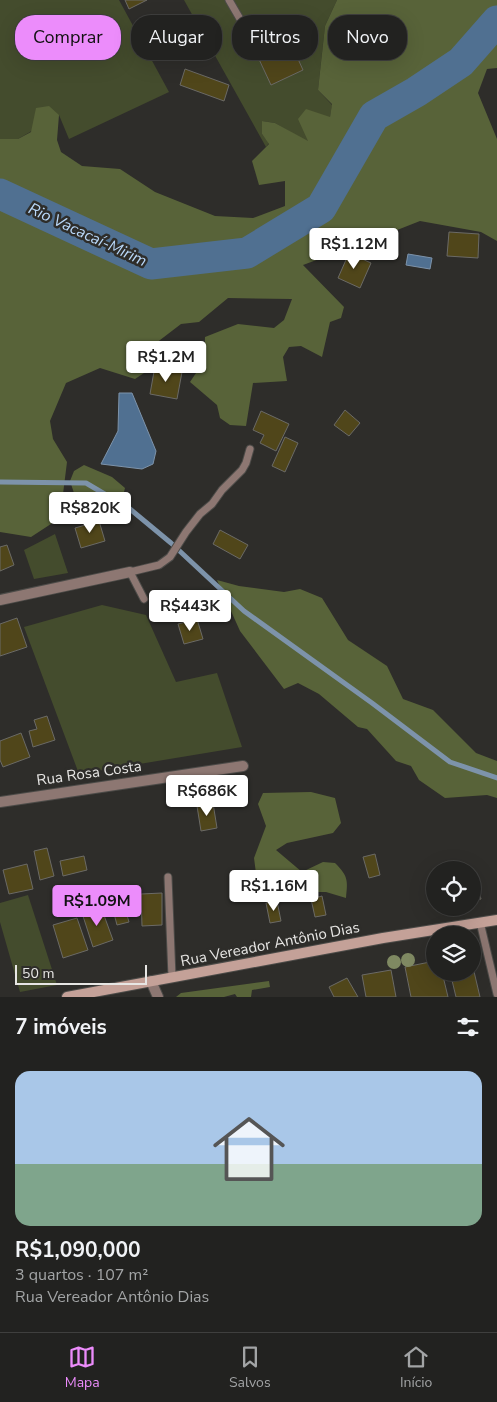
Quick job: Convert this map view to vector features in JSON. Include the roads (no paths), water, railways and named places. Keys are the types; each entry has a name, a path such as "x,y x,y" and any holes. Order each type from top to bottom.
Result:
{"street":[{"path":"0,600 130,572"},
{"name":"Rua Rosa Costa","path":"0,802 243,766"},
{"name":"Rua Vereador Antônio Dias","path":"67,997 383,938 497,920"},
{"path":"151,981 158,997"}],"lane":[{"path":"229,0 238,15"},
{"path":"144,599 130,572 159,565 170,557 200,514 212,504 222,490 242,470 250,450"},
{"path":"168,877 172,977"},
{"path":"480,922 497,994"}],"water":[{"path":"408,254 432,258 430,269 406,265"},
{"path":"119,393 132,393 156,451 153,464 142,469 101,464 118,431"}],"waterway":[{"name":"Rio Vacacaí-Mirim","path":"0,194 151,264 247,253 321,208 374,116 416,92 461,62 497,21"},
{"path":"0,482 86,483 130,509 171,543 244,611 450,762 497,778"}]}
